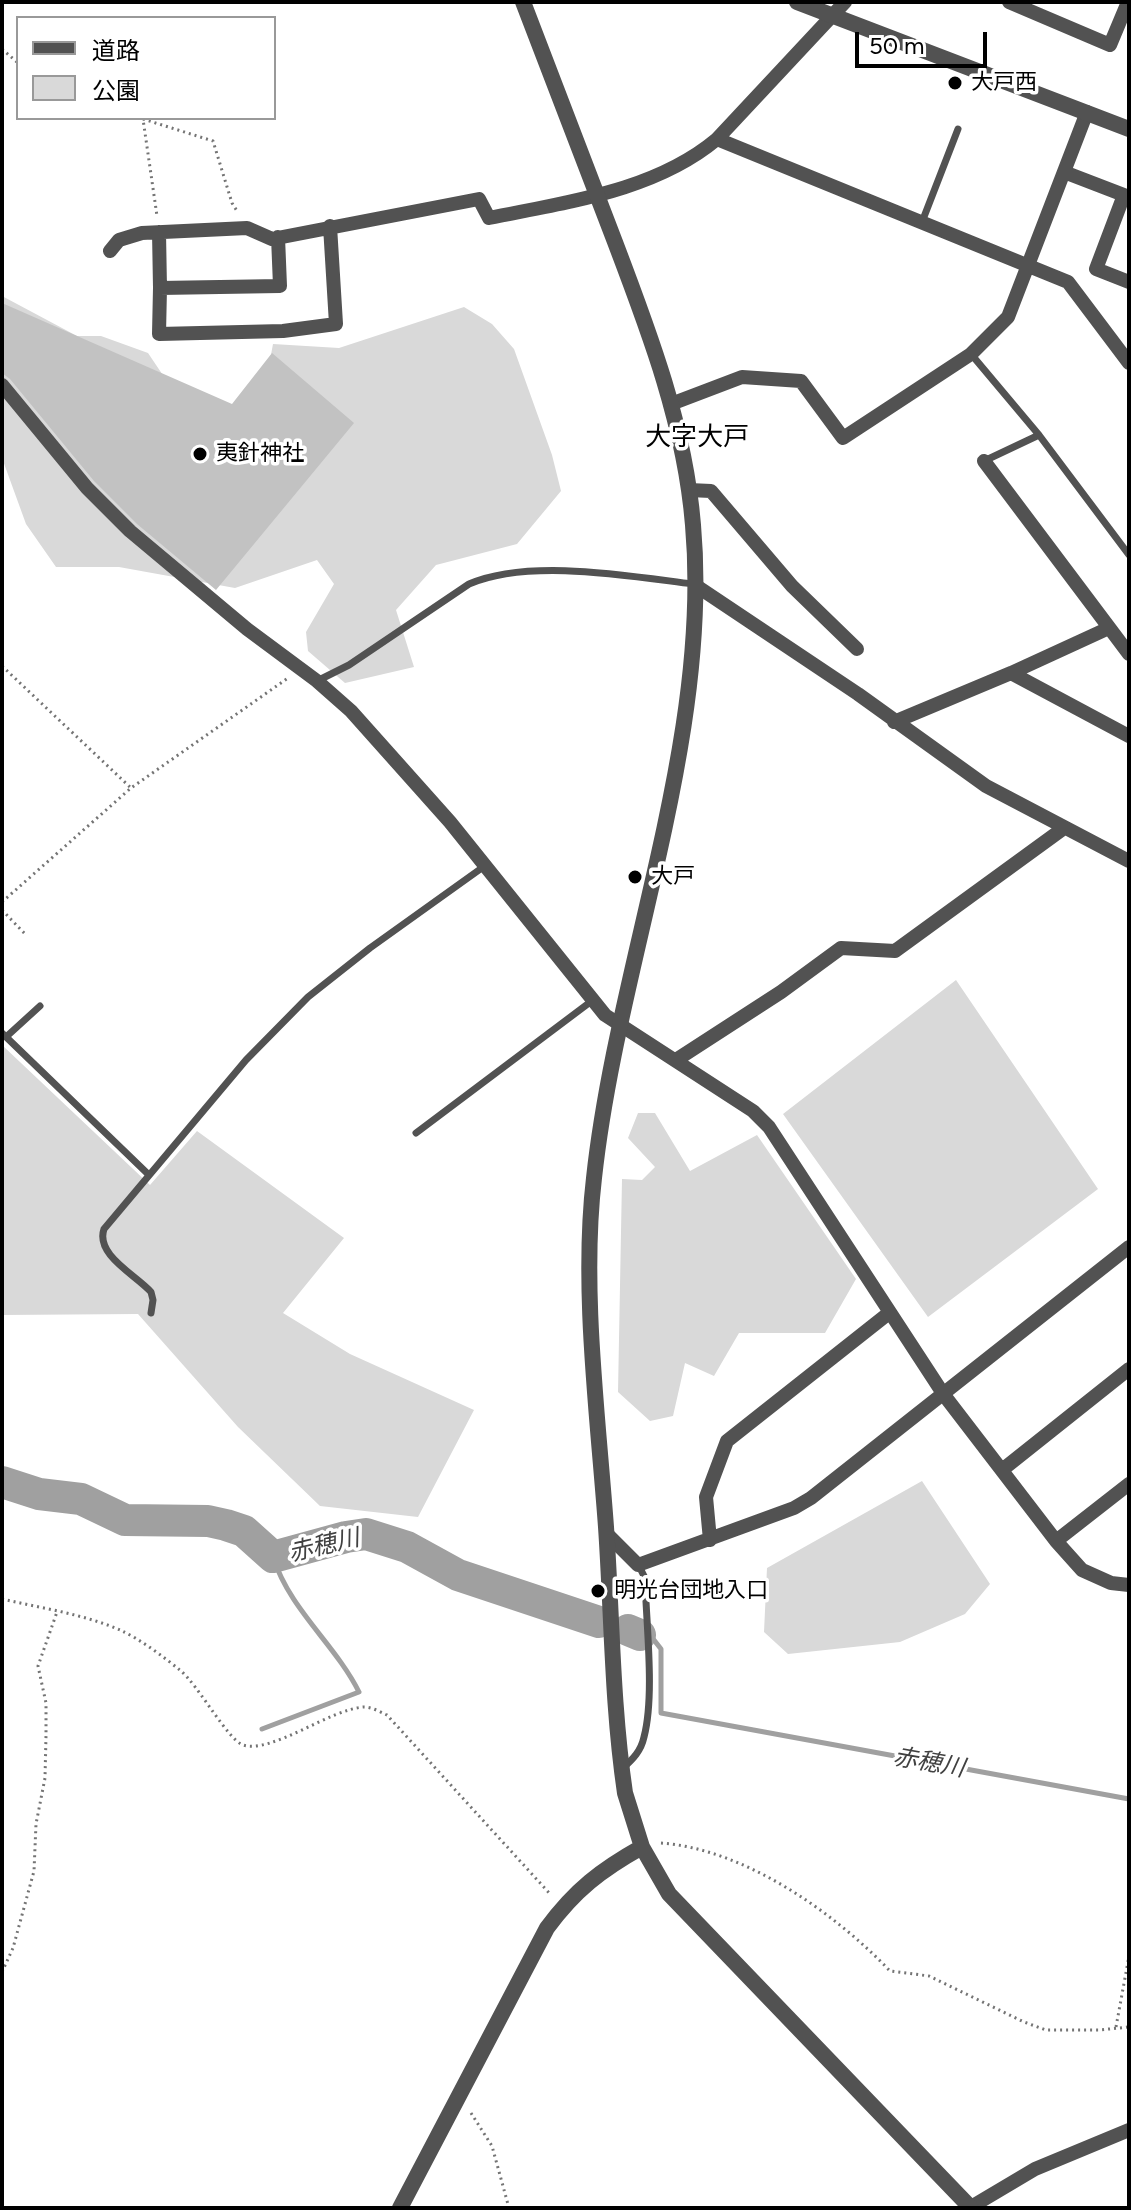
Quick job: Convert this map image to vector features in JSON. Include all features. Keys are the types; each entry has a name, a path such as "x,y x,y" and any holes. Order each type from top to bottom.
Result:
{"street":[{"path":"523,2 659,360 671,404 694,526 695,585 683,722 620,1026 593,1180 590,1237 596,1387 622,1770 631,1817 642,1847 661,1882 690,1918 971,2208 1035,2169 1129,2130"},
{"path":"797,2 1129,129"},
{"path":"110,251 119,240 142,233 247,228 272,239 479,199 489,218 598,196 694,158 717,139 845,2"},
{"path":"1016,3 1110,45 1128,2"},
{"path":"671,404 742,377 801,381 843,438 971,354 1008,317 1087,112"},
{"path":"717,139 1068,282 1129,363"},
{"path":"1064,172 1127,196 1096,269 1129,282"},
{"path":"159,232 159,334 283,331 336,324 330,226"},
{"path":"160,288 280,286 278,237"},
{"path":"2,385 87,488 130,531 351,711 486,865 593,1000 620,1026 753,1111 769,1127 944,1395 1056,1541 1082,1570 1111,1583 1129,1585"},
{"path":"984,461 1129,654"},
{"path":"689,490 711,491 792,586 857,649"},
{"path":"695,585 858,694 986,786 1129,861"},
{"path":"894,722 1109,628"},
{"path":"1011,673 1129,736"},
{"path":"676,1060 781,992 841,948 895,951 1064,828"},
{"path":"607,1534 638,1565 794,1508 944,1395 1129,1247"},
{"path":"710,1540 706,1497 727,1441 889,1313"},
{"path":"1002,1470 1129,1369"},
{"path":"1056,1541 1129,1484"},
{"path":"400,2208 531,1954 563,1905 595,1875 642,1847"}],"lane":[{"path":"922,222 958,129"},
{"path":"971,354 1039,435 1129,555"},
{"path":"984,461 1039,435"},
{"path":"317,681 349,665 469,584 485,577 552,572 613,574 695,585"},
{"path":"151,1313 151,1292 105,1249 101,1238 104,1229 246,1060 308,997 370,948 486,865"},
{"path":"416,1133 593,1000"},
{"path":"40,1006 4,1035 149,1175"},
{"path":"622,1770 638,1754 644,1739 649,1705 645,1578 638,1565"}],"path":[{"path":"142,120 159,232"},
{"path":"148,120 213,141 232,203 247,228"},
{"path":"2,666 131,788"},
{"path":"2,902 131,788 301,668"},
{"path":"2,910 26,935"},
{"path":"2,1599 99,1622 123,1631 180,1671 198,1688 231,1735 242,1745 261,1746 346,1710 368,1706 387,1715 515,1858 563,1905"},
{"path":"2,1972 13,1948 34,1871 36,1824 45,1778 46,1736 46,1703 38,1666 57,1612"},
{"path":"642,1847 660,1843 689,1846 739,1862 838,1924 890,1971 929,1976 1024,2022 1046,2030 1129,2027"},
{"path":"1116,2028 1129,1956"},
{"path":"455,2102 477,2120 492,2146 509,2208"}],"green space":[{"path":"2,296 77,336 101,336 148,353 183,405 237,416 264,392 273,344 339,348 464,307 492,324 514,349 552,455 561,491 517,544 436,565 396,610 414,667 345,683 308,651 306,632 334,584 317,560 235,588 119,567 56,567 26,524 2,458"},
{"path":"956,980 1098,1189 928,1317 783,1114"},
{"path":"2,1045 150,1185 197,1131 344,1238 283,1313 350,1354 474,1410 418,1517 320,1506 238,1427 138,1314 2,1315"},
{"path":"638,1113 655,1113 690,1171 757,1135 856,1279 825,1333 739,1333 714,1376 685,1363 673,1416 650,1421 618,1392 622,1179 642,1180 655,1167 628,1138"},
{"path":"922,1481 990,1584 965,1614 900,1642 788,1654 764,1632 767,1568"}],"building":[{"name":"夷針神社","path":"2,303 232,404 272,353 354,423 216,590 137,524 94,481 2,373"}],"waterway":[{"name":"赤穂川","path":"2,1482 39,1494 81,1499 125,1520 208,1521 226,1525 244,1531 273,1557 366,1534 407,1547 458,1575 599,1622"},
{"path":"262,1729 359,1692 338,1658 290,1594 273,1557"},
{"name":"赤穂川","path":"628,1630 640,1635"},
{"name":"赤穂川","path":"654,1640 661,1649 661,1713 1129,1799"}],"place":[{"name":"大戸西","path":"955,83"},
{"name":"夷針神社","path":"200,454"},
{"name":"大戸","path":"635,877"},
{"name":"明光台団地入口","path":"598,1591"}],"district":[{"name":"大字大戸","path":"697,437"}]}
